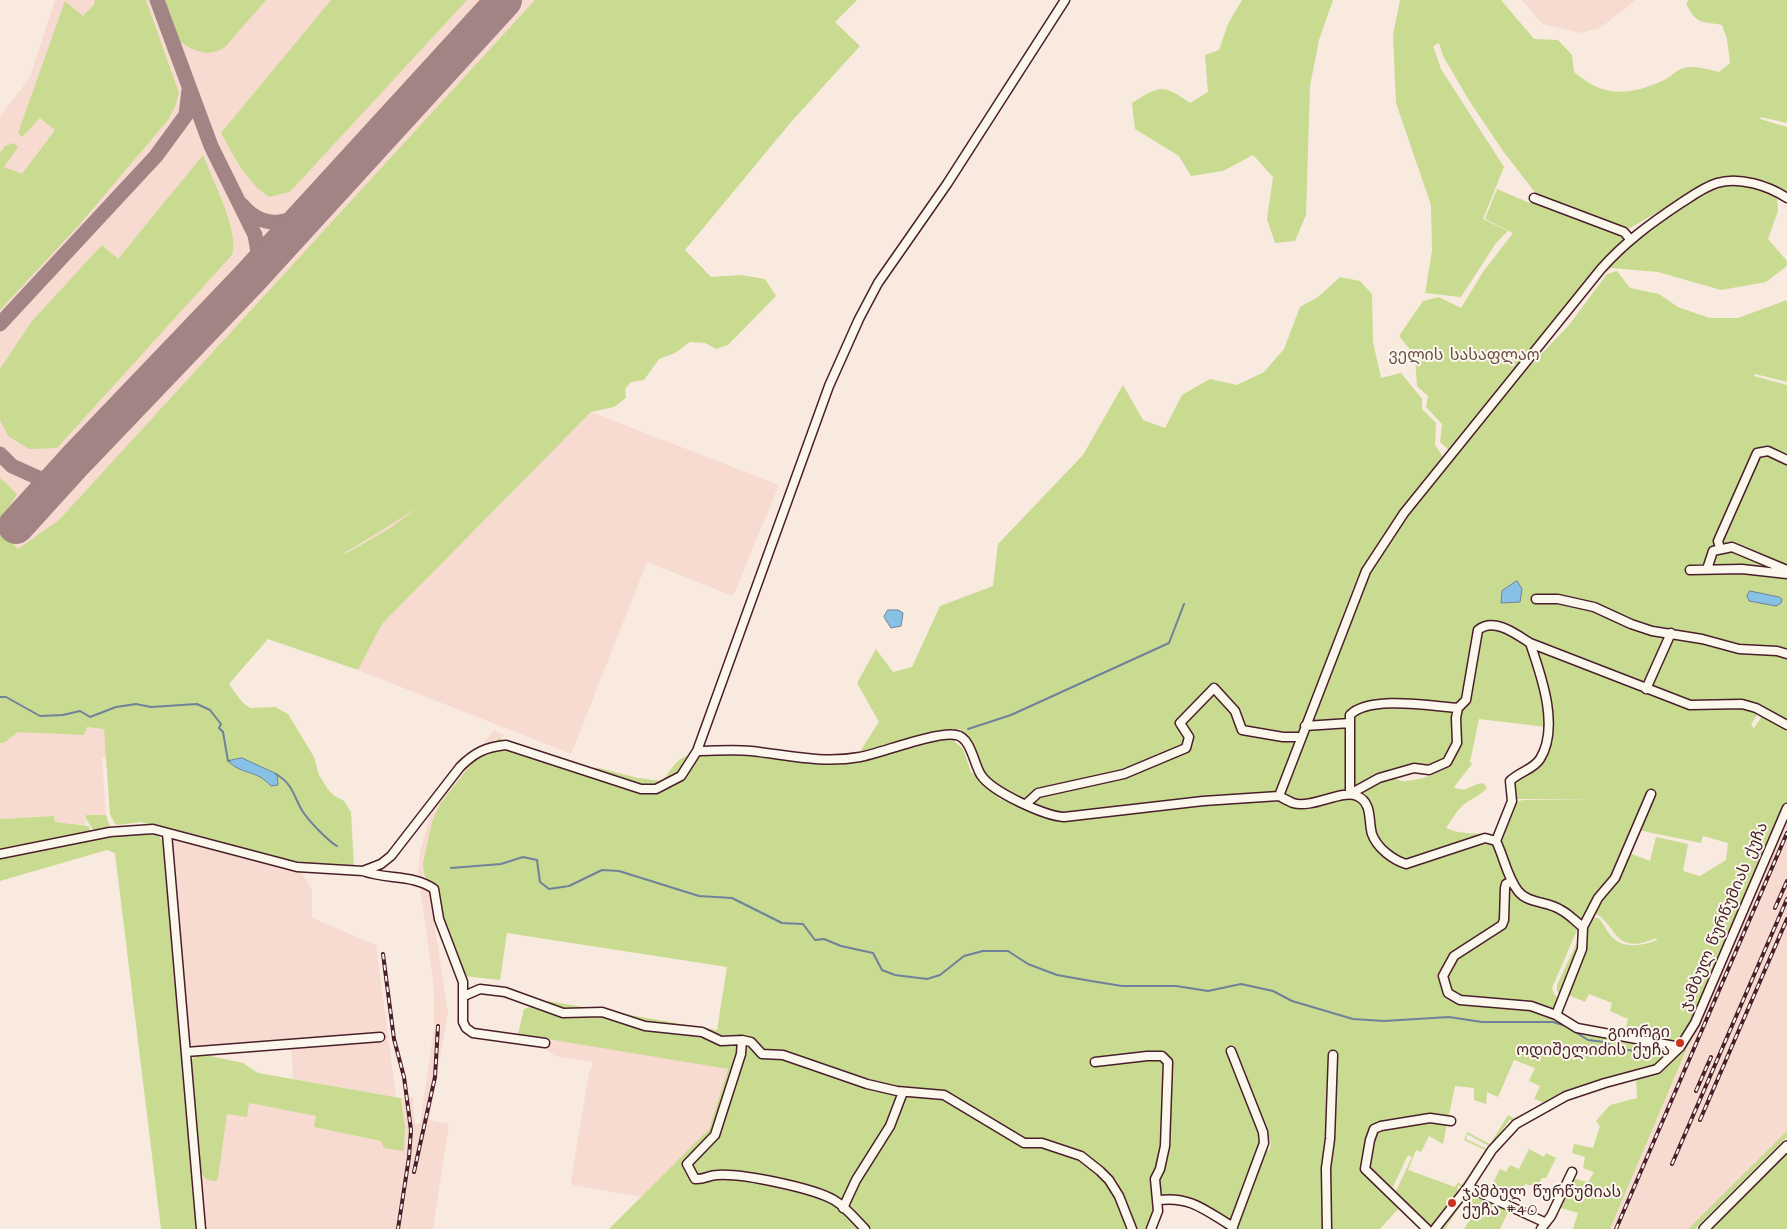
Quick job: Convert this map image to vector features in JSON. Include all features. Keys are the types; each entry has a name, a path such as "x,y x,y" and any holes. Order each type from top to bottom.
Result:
{"main road":[{"path":"1704,1229 1787,1146"}],"street":[{"path":"363,871 381,864 392,856 460,767 473,754 486,748 506,745 632,788 656,789 681,776 697,751 829,386 859,319 878,283 947,184 1066,0"},
{"path":"1279,796 1366,571 1404,513 1601,269 1630,239 1699,191 1718,182 1767,187 1787,198"},
{"path":"1534,198 1624,232 1630,239"},
{"path":"1720,548 1718,541 1757,452 1768,450 1787,460"},
{"path":"1710,569 1708,566 1713,551 1732,547 1787,570"},
{"path":"1690,570 1742,569 1787,574"},
{"path":"1536,599 1558,600 1586,605 1652,631 1671,633 1739,649 1778,651 1787,654"},
{"path":"697,751 750,751 802,760 834,760 860,757 930,738 957,735 962,738 981,776 1002,794 1044,814 1064,818 1203,801 1279,796 1293,803 1316,803 1350,794 1379,778 1414,768 1428,770 1447,762 1457,743 1456,718 1458,708 1466,700 1478,630 1482,626 1492,625 1511,630 1530,643 1690,705 1742,704 1756,708 1787,725"},
{"path":"1646,689 1671,633"},
{"path":"1496,841 1512,801 1510,781 1517,773 1535,765 1540,760 1547,741 1549,727 1543,681 1530,643"},
{"path":"1026,804 1038,793 1124,774 1186,748 1189,737 1180,723 1214,688 1235,711 1242,730 1283,737 1301,737"},
{"path":"1350,794 1350,715 1356,708 1390,704 1458,708"},
{"path":"1305,726 1350,723"},
{"path":"1350,794 1358,796 1367,806 1372,836 1395,860 1406,864 1485,838 1496,841 1504,856 1512,881 1520,893 1531,900 1546,903 1561,910 1583,927"},
{"path":"1556,1015 1582,949 1583,927 1598,898 1615,878 1651,794"},
{"name":"ჯამბულ წურწუმიას ქუჩა","path":"1435,1229 1468,1187 1492,1150 1516,1124 1566,1096 1657,1069 1667,1062 1680,1047 1695,1023 1787,808"},
{"path":"0,854 136,828 167,833 296,867 363,871 372,875 423,882 434,889 439,919 463,982 463,1022 466,1028 473,1033 545,1043"},
{"path":"167,833 201,1229"},
{"path":"1512,881 1506,884 1505,888 1504,920 1502,925 1454,956 1443,976 1448,993 1460,1000 1532,1006 1556,1015 1578,1028 1680,1047"},
{"path":"464,996 480,989 504,992 564,1013 602,1012 645,1026 702,1032 721,1041 742,1040 751,1042 762,1054 783,1055 867,1084 903,1092 944,1095 1024,1143 1042,1143 1081,1156 1100,1170 1109,1180 1119,1196 1132,1229"},
{"path":"186,1052 380,1037"},
{"path":"742,1040 741,1054 715,1135 687,1164 695,1179 702,1180 716,1174 754,1177 833,1200 865,1229"},
{"path":"1656,1043 1667,1049 1667,1062"},
{"path":"1158,1200 1176,1198 1188,1201 1232,1228 1264,1143 1263,1132 1231,1050"},
{"path":"1327,1229 1326,1196 1332,1055"},
{"path":"1095,1062 1147,1056 1162,1056 1168,1062 1166,1146 1160,1169 1155,1178 1154,1188 1158,1200 1158,1211 1150,1229"},
{"path":"843,1208 856,1180 890,1126 903,1092"},
{"path":"1427,1229 1365,1169 1370,1140 1374,1129 1380,1126 1430,1118 1451,1121"},
{"path":"1468,1187 1542,1226 1551,1216 1572,1172"}],"shaded area":[{"path":"55,0 857,0 835,22 431,500 387,530 329,562 0,674 0,117 30,77"},
{"path":"1522,0 1636,0 1600,28 1581,33 1542,24"},
{"path":"591,412 779,485 733,596 647,562 571,754 358,670 382,624"},
{"path":"87,727 105,729 106,758 102,758 106,815 86,815 85,825 54,822 54,816 0,819 0,743 4,743 18,732 48,732"},
{"path":"494,730 504,735 500,738 429,888 448,1013 429,1120 449,1124 433,1229 204,1229 199,1171 207,1180 218,1178 227,1113 249,1103 317,1116 314,1127 381,1141 405,1127 401,1098 413,1097 415,1124 420,1124 434,1028 434,987 418,873 420,852 430,816 440,795"},
{"path":"1787,817 1787,1131 1688,1229 1610,1229"},
{"path":"174,838 299,869 312,889 312,918 376,945 396,1097 293,1079 291,1040 195,1047 189,1043 170,843"},
{"path":"545,1038 728,1069 709,1129 641,1197 573,1185 571,1182 589,1073 593,1064 591,1062 555,1056 543,1047"}],"green space":[{"path":"95,0 146,0 179,93 175,107 168,120 79,225 0,310 0,153 5,146 14,143 18,147 4,167 22,174 55,130 40,118 22,137 18,133 65,1 83,16 94,5"},
{"path":"165,0 266,0 226,46 221,50 209,53 197,51 180,41"},
{"path":"331,0 467,0 289,192 270,197 254,185 236,160 221,133"},
{"path":"535,0 857,0 835,22 860,46 792,121 685,250 711,277 741,275 765,279 776,296 728,345 716,349 705,343 690,342 675,353 659,359 644,380 631,382 625,389 626,398 614,407 591,412 382,624 358,670 268,639 229,684 242,702 250,708 275,707 288,714 314,757 319,775 327,788 333,795 344,801 351,812 354,868 327,866 273,857 141,822 116,825 110,815 104,729 87,727 84,735 18,732 4,743 0,743 0,531 18,549 59,520","holes":["419,507 387,530 343,555 343,554","242,758 277,774 278,785 271,786 263,777 240,770"]},
{"path":"1242,0 1333,0 1319,40 1310,86 1306,215 1295,241 1275,243 1267,219 1273,177 1253,155 1223,171 1191,176 1179,156 1135,129 1132,103 1149,93 1161,89 1167,90 1190,103 1208,92 1205,55 1219,50 1228,24"},
{"path":"1400,0 1501,0 1534,39 1558,40 1572,55 1574,72 1596,86 1617,92 1651,85 1667,79 1684,68 1697,67 1719,72 1730,63 1727,39 1722,25 1696,19 1686,3 1689,0 1787,0 1787,123 1761,117 1760,119 1787,127 1787,195 1740,179 1689,194 1630,228 1599,221 1537,195 1503,151 1470,102 1443,56 1439,43 1433,46 1441,69 1504,167 1483,219 1508,231 1496,243 1461,297 1425,293 1432,251 1431,205 1396,103 1393,35"},
{"path":"203,155 229,220 232,233 232,255 57,448 29,449 8,436 0,420 0,369 32,321 102,245 118,259"},
{"name":"ველის სასაფლაო","path":"1713,186 1746,186 1777,195 1778,211 1768,239 1787,261 1787,266 1766,282 1721,290 1658,272 1611,268 1595,280 1590,276 1450,451 1440,442 1442,424 1426,407 1428,396 1417,386 1415,356 1399,336 1423,301 1439,297 1461,308 1483,272 1513,233 1485,219 1497,189 1532,204 1535,200 1616,234 1630,243 1650,226"},
{"path":"1617,271 1630,288 1659,294 1678,307 1709,318 1738,318 1787,300 1787,382 1755,374 1754,376 1787,385 1787,459 1762,448 1706,568 1687,569 1687,573 1728,571 1787,577 1787,652 1739,647 1651,628 1631,622 1587,602 1556,603 1585,609 1638,629 1665,636 1665,641 1646,685 1530,640 1511,628 1476,628 1472,633 1462,698 1458,705 1453,746 1445,760 1428,768 1393,770 1356,790 1335,797 1294,801 1282,795 1368,572 1413,505 1529,367 1569,325 1607,274"},
{"path":"1340,277 1360,281 1372,294 1373,342 1381,378 1401,373 1422,399 1422,409 1436,423 1435,445 1443,457 1364,565 1355,583 1276,793 1063,814 1047,813 995,785 984,774 961,729 859,753 879,722 857,683 876,649 893,672 912,667 940,606 993,586 998,544 1083,455 1123,385 1143,420 1165,428 1182,395 1210,379 1237,385 1264,372 1284,349 1300,307 1318,297"},
{"path":"1765,453 1787,463 1787,567 1720,541 1758,455"},
{"path":"0,478 17,494 0,521"},
{"path":"1726,550 1735,551 1785,571 1713,566 1711,561 1717,553"},
{"path":"1491,627 1519,637 1532,650 1539,671 1547,727 1479,719 1470,762 1472,764 1454,787 1465,789 1483,783 1487,788 1461,807 1446,828 1457,832 1494,836 1493,838 1419,860 1398,861 1375,836 1361,796 1371,786 1385,779 1394,778 1403,781 1423,778 1449,766 1459,744 1460,709 1479,632"},
{"path":"1681,638 1733,652 1769,653 1787,657 1787,722 1760,707 1688,703 1650,688 1665,651 1675,640"},
{"path":"1535,646 1683,706 1751,707 1759,711 1751,725 1754,728 1764,713 1787,726 1787,803 1687,1036 1676,1043 1624,1035 1628,1019 1610,1011 1612,1003 1589,994 1585,1002 1566,994 1583,949 1584,930 1589,918 1598,918 1612,937 1627,945 1646,944 1657,940 1656,938 1632,944 1624,941 1618,937 1601,917 1593,912 1599,899 1616,879 1627,852 1650,861 1656,837 1688,844 1683,871 1700,876 1726,860 1728,843 1703,836 1701,843 1638,830 1653,794 1650,793 1613,878 1597,898 1583,923 1554,905 1521,893 1513,882 1498,840 1513,803 1523,800 1596,799 1514,799 1511,783 1518,776 1534,768 1539,763 1546,752 1549,738 1549,707 1534,650"},
{"path":"500,738 550,763 599,768 638,778 662,781 679,760 691,755 727,753 825,764 869,759 941,740 953,740 963,749 971,772 1000,799 1023,805 1041,817 1068,821 1151,809 1264,798 1264,801 1270,800 1305,806 1350,797 1362,802 1365,807 1370,837 1375,847 1388,859 1399,865 1413,866 1423,864 1469,845 1492,842 1501,854 1512,885 1521,897 1558,910 1567,916 1578,928 1552,988 1554,994 1560,1000 1554,1017 1578,1031 1658,1046 1663,1049 1666,1057 1654,1067 1598,1082 1513,1121 1509,1120 1491,1147 1467,1134 1466,1139 1487,1149 1462,1187 1458,1185 1457,1198 1429,1228 1394,1195 1412,1157 1408,1155 1391,1191 1368,1168 1372,1139 1368,1139 1363,1170 1400,1207 1380,1229 1329,1229 1328,1169 1331,1145 1334,1055 1332,1053 1331,1081 1328,1086 1330,1098 1324,1172 1324,1229 1234,1229 1263,1149 1269,1151 1271,1143 1244,1077 1246,1075 1244,1068 1239,1067 1232,1048 1229,1050 1261,1136 1258,1155 1232,1224 1190,1201 1163,1197 1157,1192 1156,1186 1166,1148 1169,1057 1161,1054 1145,1054 1146,1057 1165,1061 1164,1140 1161,1160 1153,1177 1153,1216 1148,1229 1135,1229 1117,1181 1106,1170 1095,1165 1083,1154 1038,1140 1024,1140 945,1093 916,1089 898,1090 883,1087 779,1051 764,1050 751,1039 738,1036 737,1054 713,1134 685,1163 693,1180 697,1181 718,1176 733,1177 780,1184 812,1192 834,1202 862,1229 609,1229 709,1129 728,1069 518,1034 524,1009 548,1001 717,1030 727,967 507,933 500,980 464,976 443,926 436,890 427,881 423,863 432,822 440,804 480,753","holes":["1449,992 1460,998 1495,1002 1495,1004 1461,1002 1446,993","1514,1060 1535,1068 1529,1081 1540,1086 1534,1099 1545,1103 1514,1118 1508,1115 1490,1144 1467,1132 1464,1140 1485,1150 1462,1185 1458,1182 1455,1187 1408,1170 1416,1150 1421,1152 1429,1136 1443,1144 1455,1086 1474,1088 1474,1100 1486,1104 1487,1092 1498,1097"]},
{"path":"86,815 106,815 110,827 94,831 86,819"},
{"path":"54,816 55,822 89,826 90,832 0,851 0,819"},
{"path":"145,832 157,836 164,845 198,1229 161,1229 115,853 107,850 0,881 0,857 113,835"},
{"path":"1579,938 1581,945 1561,996 1557,991 1557,985"},
{"path":"1691,1039 1610,1229 1573,1229 1578,1213 1558,1207 1571,1178 1588,1182 1594,1172 1583,1168 1585,1157 1572,1153 1574,1144 1593,1148 1600,1126 1596,1121 1610,1105 1637,1098 1636,1077 1667,1064"},
{"path":"745,1042 755,1050 901,1093 888,1126 843,1199 761,1177 697,1177 689,1164 717,1137"},
{"path":"205,1055 243,1063 258,1073 401,1098 405,1127 404,1151 384,1148 381,1141 314,1127 316,1116 249,1103 247,1117 227,1114 218,1178 216,1181 207,1180 199,1171 190,1062 195,1056"},
{"path":"905,1094 942,1096 1004,1134 1079,1157 1099,1172 1114,1193 1130,1229 867,1229 847,1206"},
{"path":"1787,1131 1787,1137 1695,1229 1688,1229"},
{"path":"1529,1149 1544,1157 1546,1153 1556,1158 1546,1178 1542,1178 1537,1187 1525,1184 1515,1201 1490,1189 1500,1169 1506,1172 1510,1165 1519,1169"},
{"path":"1787,1151 1787,1229 1712,1229"},
{"path":"1469,1189 1510,1208 1500,1229 1464,1229 1477,1209 1464,1200 1445,1229 1439,1229"}],"water":[{"path":"1517,581 1522,589 1520,602 1501,603 1502,591"},
{"path":"1750,591 1779,597 1782,599 1781,603 1776,606 1749,601 1747,596"},
{"path":"888,610 898,610 903,613 901,626 891,628 884,617"},
{"path":"242,758 277,774 278,785 271,786 260,777 239,769 228,761"}],"waterway":[{"path":"968,729 1011,715 1169,643 1184,604"},
{"path":"0,697 6,697 40,716 63,715 80,711 90,717 116,707 136,704 151,707 197,704 210,710 221,724 219,728 223,732 228,761 230,761"},
{"path":"276,774 290,787 303,812 337,846"},
{"path":"451,868 501,864 523,857 537,860 540,882 549,889 569,886 602,870 619,871 699,896 732,898 782,923 803,924 815,940 824,939 841,946 873,953 882,970 895,975 927,979 940,975 964,956 983,951 1008,951 1028,964 1057,975 1122,986 1176,986 1208,991 1241,984 1273,991 1292,1001 1353,1019 1384,1021 1449,1017 1482,1022 1553,1022 1566,1026 1588,1040 1604,1042 1619,1049 1653,1053"}],"taxiway":[{"path":"157,0 211,146 255,235 258,252 249,279"},
{"path":"0,324 156,156 186,115 189,90"},
{"path":"242,205 259,219 268,222 287,221 315,207"},
{"path":"0,454 12,466 41,479 54,475 75,461"}],"runway":[{"path":"16,526 75,461 249,279 504,0"}],"railway":[{"path":"1616,1229 1787,833"},
{"path":"1775,908 1787,881"},
{"path":"1672,1164 1787,899"},
{"path":"1700,1120 1787,919"},
{"path":"383,954 394,1039 404,1077 411,1130 409,1157 398,1229"},
{"path":"414,1172 435,1077 438,1026"},
{"path":"1696,1091 1711,1057"}],"place":[{"name":"გიორგი ოდიშელიძის ქუჩა","path":"1680,1043"},
{"name":"ჯამბულ წურწუმიას ქუჩა #40","path":"1452,1203"}]}
